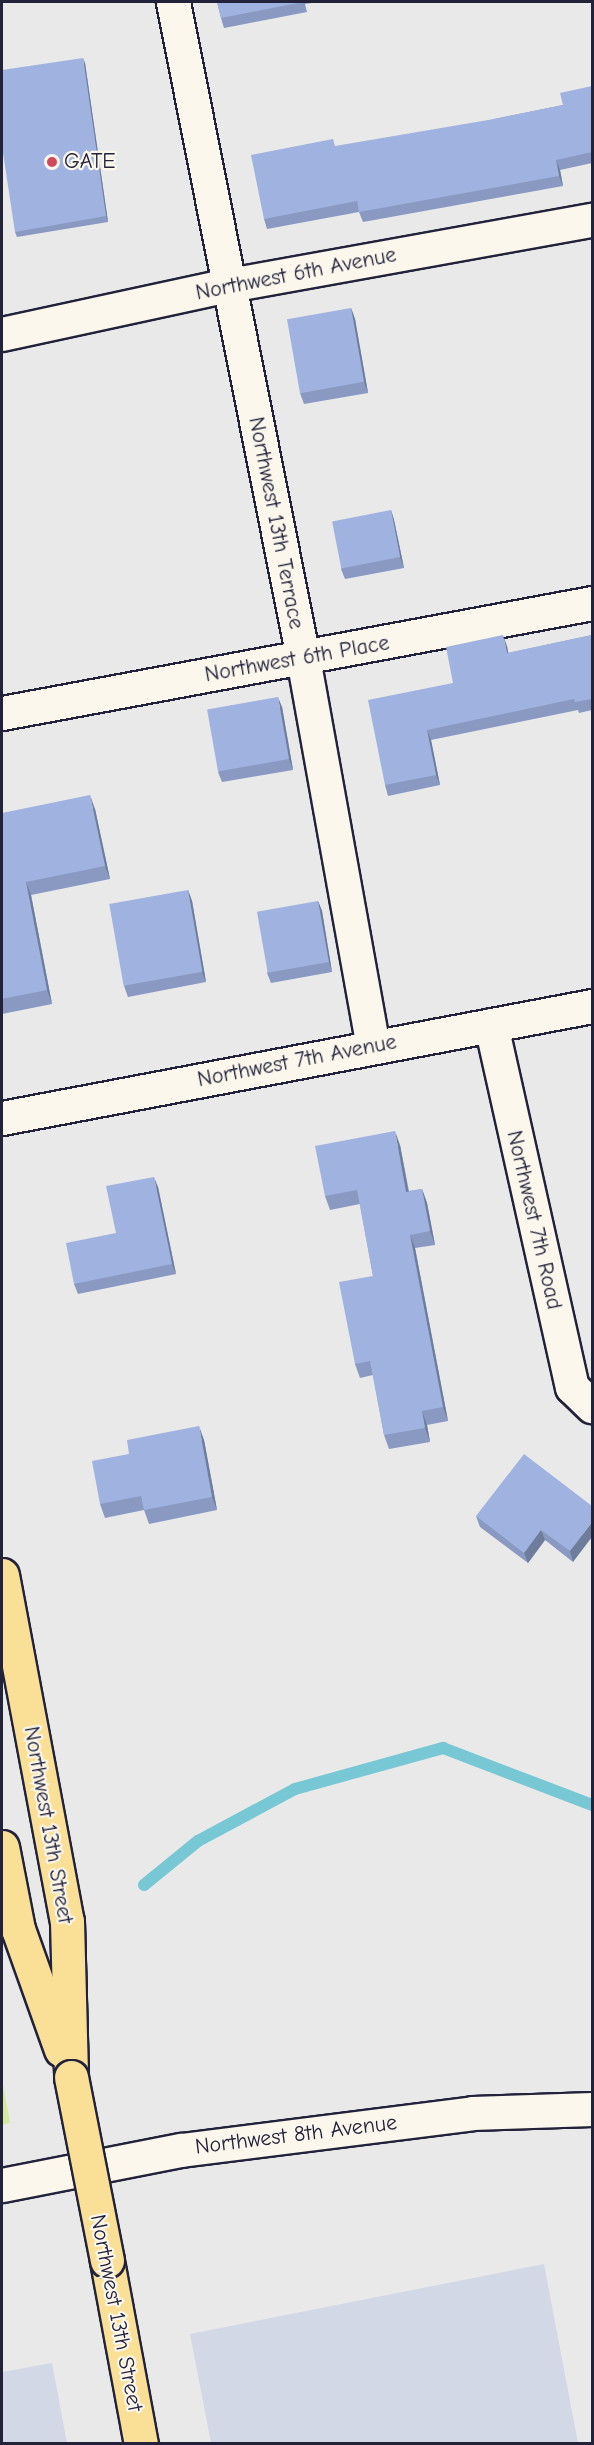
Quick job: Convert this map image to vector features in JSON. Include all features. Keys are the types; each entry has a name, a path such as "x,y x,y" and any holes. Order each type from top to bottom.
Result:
{"main road":[{"name":"Northwest 13th Street","path":"2,1575 67,1921 71,2077"},
{"name":"Northwest 13th Street","path":"2,1846 18,1929 71,2077 141,2444"}],"street":[{"name":"Northwest 13th Terrace","path":"173,2 303,658 373,1046"},
{"name":"Northwest 6th Avenue","path":"2,334 229,285 592,220"},
{"name":"Northwest 6th Place","path":"2,712 592,603"},
{"name":"Northwest 7th Avenue","path":"2,1118 592,1006"},
{"name":"Northwest 7th Road","path":"491,1025 572,1387 592,1406"},
{"name":"Northwest 8th Avenue","path":"2,2185 181,2150 472,2113 592,2109"}],"shaded area":[{"path":"544,2264 578,2443 211,2443 190,2334"},
{"path":"52,2363 67,2443 2,2444 2,2372"}],"green space":[{"path":"2,2079 10,2123 2,2125"}],"building":[{"path":"217,2 303,2 221,18"},
{"name":"GATE","path":"83,58 106,216 15,232 2,146 2,70"},
{"path":"592,86 592,152 556,160 559,176 359,212 357,201 264,219 251,155 333,139 335,146 494,119 563,105 560,93"},
{"path":"351,308 364,382 300,393 287,319"},
{"path":"391,510 400,557 341,569 332,521"},
{"path":"503,635 507,653 592,635 592,699 575,702 574,699 427,730 436,775 385,785 368,700 453,683 446,647"},
{"path":"278,697 289,759 218,772 207,710"},
{"path":"90,795 105,866 26,882 47,990 2,999 2,813"},
{"path":"188,890 202,972 124,986 109,904"},
{"path":"318,901 329,962 268,973 257,912"},
{"path":"395,1131 406,1192 422,1189 430,1231 410,1235 443,1407 422,1411 425,1428 384,1435 370,1361 355,1364 339,1282 373,1276 357,1190 325,1196 315,1146"},
{"path":"154,1177 172,1264 74,1284 66,1243 116,1233 106,1186"},
{"path":"199,1426 212,1497 144,1510 141,1496 100,1504 92,1461 129,1454 127,1440"},
{"path":"524,1454 592,1506 592,1522 570,1551 541,1530 524,1553 476,1516"}],"waterway":[{"path":"144,1885 198,1841 295,1789 443,1748 592,1805"}],"place":[{"name":"GATE","path":"52,162"}]}
